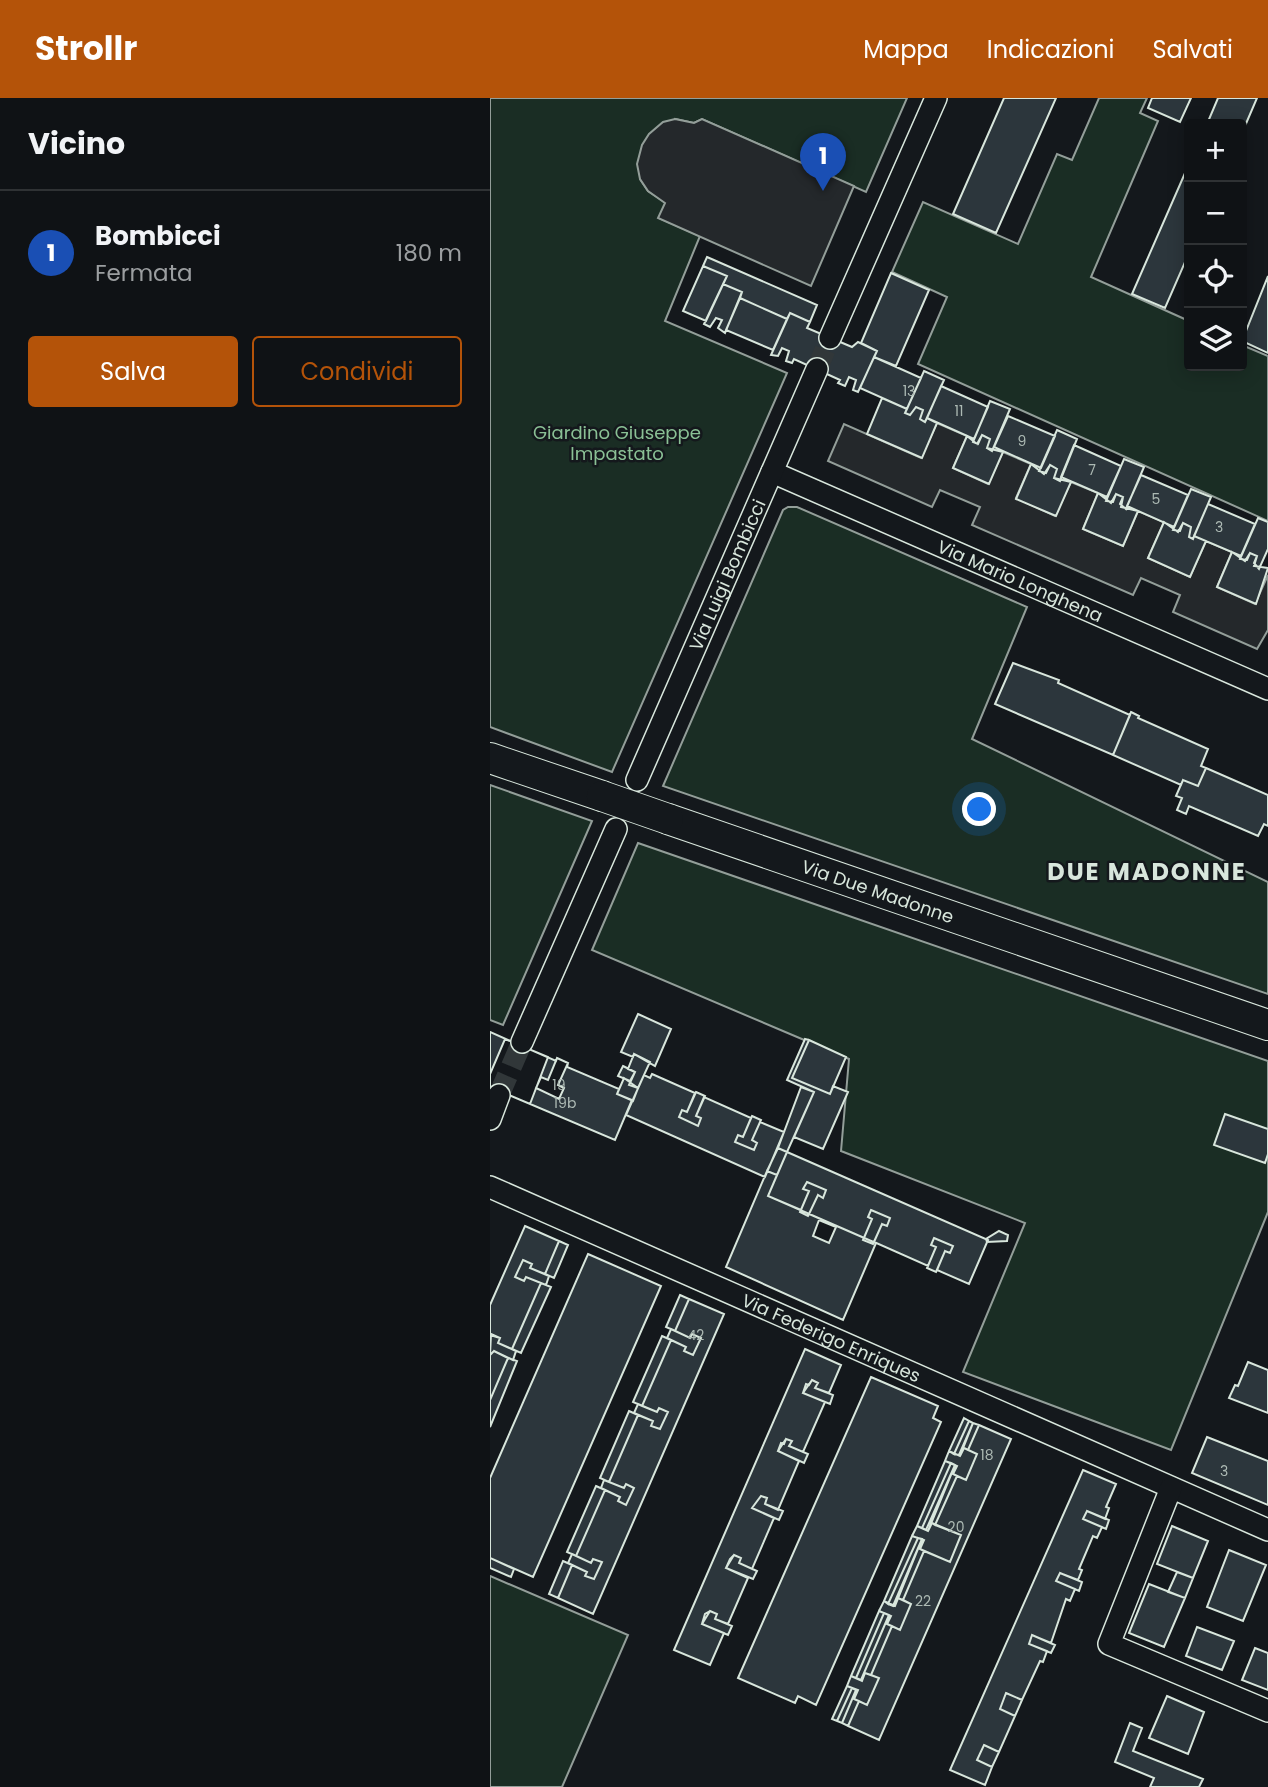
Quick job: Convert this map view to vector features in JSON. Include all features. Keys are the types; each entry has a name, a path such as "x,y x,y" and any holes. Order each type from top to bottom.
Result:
{"main road":[{"name":"Via Due Madonne","path":"490,758 1268,1026"}],"street":[{"path":"830,338 936,98"},
{"name":"Via Luigi Bombicci","path":"637,780 817,369"},
{"name":"Via Mario Longhena","path":"772,472 1268,689"},
{"path":"522,1042 616,829"},
{"path":"490,1119 499,1095"},
{"name":"Via Federigo Enriques","path":"490,1187 1268,1530"},
{"path":"1171,1488 1110,1644 1268,1710"}],"green space":[{"name":"Giardino Giuseppe Impastato","path":"490,98 907,98 866,192 702,119 694,123 675,119 640,179 648,191 666,203 659,218 700,236 665,321 787,373 612,772 490,727"},
{"path":"1099,98 1147,98 1140,113 1158,121 1091,277 1184,319 1184,371 1247,371 1247,347 1268,356 1268,521 918,364 947,297 892,272 923,202 1018,244 1057,154 1072,160"},
{"path":"797,507 1027,607 972,739 1268,882 1268,994 663,786 783,510"},
{"path":"490,785 592,821 503,1025 490,1020"},
{"path":"638,843 1268,1061 1268,1212 1171,1450 963,1372 1025,1223 841,1151 849,1059 592,950"},
{"path":"490,1576 628,1635 562,1787 490,1787"}],"shaded area":[{"path":"675,119 694,123 702,119 854,186 811,286 658,218 665,203 648,191 640,179 637,164 642,145 649,134 663,122"},
{"path":"937,423 967,436 953,468 988,484 1003,452 1031,464 1016,498 1055,516 1071,482 1098,493 1083,529 1123,546 1138,511 1164,522 1148,558 1190,577 1206,541 1232,552 1217,587 1255,604 1268,575 1268,630 1257,649 1173,612 1180,595 1141,578 1133,595 972,525 980,507 940,490 932,507 828,461 844,424 921,458"}],"building":[{"path":"1004,98 1056,98 996,233 953,214"},
{"path":"1152,98 1191,98 1180,122 1148,108"},
{"path":"1218,98 1257,98 1247,121 1247,119 1209,119"},
{"path":"1184,175 1184,264 1165,308 1132,294"},
{"path":"707,257 817,305 810,322 790,313 787,319 740,298 742,292 723,284 727,276 703,266"},
{"path":"703,266 727,276 706,321 683,311"},
{"path":"891,273 929,290 896,366 874,357 877,351 861,343"},
{"path":"1268,276 1268,353 1247,343 1247,328"},
{"path":"723,284 742,292 725,333 718,328 722,320 716,318 710,327 704,324"},
{"path":"740,298 787,319 773,350 726,330"},
{"path":"790,313 810,322 807,328 852,347 858,342 877,351 858,392 853,390 856,380 849,377 845,386 838,383 840,380 794,359 792,363 786,361 789,351 782,348 778,356 771,355"},
{"path":"874,357 921,378 907,409 860,388"},
{"path":"924,371 944,380 925,422 920,419 923,410 916,407 910,415 905,413"},
{"path":"941,386 988,407 974,439 927,418"},
{"path":"882,398 907,409 905,413 910,415 916,407 923,410 920,419 925,422 927,418 937,423 922,458 867,434"},
{"path":"990,401 1010,409 992,451 987,448 990,439 982,435 978,444 973,442"},
{"path":"1008,416 1055,436 1041,468 994,447"},
{"path":"1057,430 1077,439 1060,481 1054,478 1057,469 1050,465 1046,473 1039,471"},
{"path":"982,435 990,439 987,448 1003,452 989,484 953,468 967,436 977,444"},
{"path":"1074,445 1121,466 1107,497 1061,477"},
{"path":"1124,459 1144,467 1126,509 1120,504 1123,497 1116,494 1113,502 1106,501"},
{"path":"1031,464 1044,474 1050,465 1057,469 1054,478 1071,482 1056,516 1016,499"},
{"path":"1141,475 1188,495 1174,527 1127,506"},
{"path":"1191,489 1211,497 1193,539 1189,537 1191,527 1183,523 1180,531 1173,530"},
{"path":"1098,493 1111,503 1116,494 1123,497 1121,507 1138,511 1123,546 1083,529"},
{"path":"1208,504 1255,524 1241,556 1194,536"},
{"path":"1258,518 1268,522 1268,549 1259,569 1254,563 1257,556 1250,553 1247,560 1240,559"},
{"path":"1164,522 1178,532 1183,523 1191,527 1189,537 1193,539 1194,536 1206,541 1190,577 1148,558"},
{"path":"1232,552 1245,561 1250,553 1257,556 1254,566 1268,568 1256,604 1217,587"},
{"path":"1013,663 1059,680 1058,683 1130,715 1113,755 995,704"},
{"path":"1131,712 1139,716 1138,718 1208,749 1201,766 1206,768 1198,786 1183,780 1181,785 1113,755"},
{"path":"1206,768 1268,795 1268,826 1264,824 1258,836 1189,806 1186,814 1177,810 1182,798 1176,796 1183,780 1198,786"},
{"path":"638,1014 671,1029 655,1066 634,1054 633,1057 621,1052"},
{"path":"490,1032 556,1061 557,1058 568,1063 567,1067 619,1089 617,1094 632,1100 615,1140 490,1087"},
{"path":"505,1039 548,1057 530,1104 490,1087 490,1074"},
{"path":"805,1039 809,1040 792,1078 830,1094 833,1086 848,1092 823,1149 794,1137 814,1092 787,1080"},
{"path":"809,1040 846,1057 830,1094 792,1078"},
{"path":"634,1054 650,1062 638,1088 629,1085 635,1072 628,1069"},
{"path":"557,1058 568,1063 558,1085 564,1088 559,1099 536,1088 541,1077 548,1080"},
{"path":"623,1066 635,1072 630,1081 618,1076"},
{"path":"652,1074 695,1093 687,1112 682,1110 679,1117 698,1126 701,1118 696,1116 704,1097 751,1118 743,1137 738,1135 735,1142 754,1150 757,1143 752,1140 760,1122 784,1132 765,1177 626,1115 644,1075 650,1078"},
{"path":"624,1078 638,1088 633,1101 617,1094"},
{"path":"801,1087 814,1092 787,1152 778,1148"},
{"path":"696,1092 705,1096 696,1116 701,1118 698,1126 679,1117 682,1110 687,1112"},
{"path":"1225,1114 1268,1129 1268,1154 1265,1163 1214,1145"},
{"path":"752,1116 761,1120 752,1140 757,1143 754,1150 735,1142 738,1135 743,1137"},
{"path":"778,1148 787,1152 777,1175 767,1171"},
{"path":"787,1152 988,1240 969,1284 937,1270 945,1251 950,1253 953,1246 934,1238 931,1245 936,1247 928,1266 874,1242 882,1224 887,1226 890,1218 871,1210 868,1217 872,1219 864,1238 809,1214 818,1195 823,1198 826,1190 807,1182 803,1189 809,1191 801,1210 768,1196"},
{"path":"767,1171 777,1175 768,1196 876,1243 843,1320 726,1267","holes":["819,1220 836,1227 829,1243 813,1236"]},
{"path":"807,1182 826,1190 823,1198 818,1195 808,1216 800,1212 809,1191 803,1189"},
{"path":"871,1210 890,1218 887,1226 882,1224 873,1244 863,1240 872,1219 868,1217"},
{"path":"525,1226 559,1241 545,1274 530,1268 532,1264 523,1260 515,1277 524,1281 526,1277 541,1283 512,1349 498,1343 500,1338 490,1335 490,1305"},
{"path":"999,1231 1008,1235 1007,1241 987,1242 986,1239"},
{"path":"934,1238 953,1246 950,1253 945,1251 936,1272 927,1268 936,1247 931,1245"},
{"path":"559,1241 568,1245 554,1278 545,1274"},
{"path":"588,1254 661,1286 533,1577 490,1558 490,1478"},
{"path":"523,1260 532,1264 530,1268 549,1276 546,1285 526,1277 524,1281 515,1277"},
{"path":"541,1283 551,1287 521,1353 512,1349"},
{"path":"680,1295 689,1299 675,1331 666,1327"},
{"path":"689,1299 724,1314 593,1614 558,1598 572,1565 587,1572 585,1576 594,1579 602,1562 593,1559 591,1563 576,1556 605,1490 620,1497 618,1501 626,1505 634,1488 626,1484 624,1488 609,1482 638,1415 653,1421 651,1426 660,1429 668,1412 659,1408 657,1412 642,1406 671,1340 686,1347 684,1351 693,1355 701,1338 692,1334 690,1338 675,1331"},
{"path":"671,1329 690,1338 692,1334 701,1338 693,1355 684,1351 686,1347 667,1338"},
{"path":"491,1334 500,1338 498,1343 516,1351 513,1360 494,1351 490,1355"},
{"path":"662,1336 671,1340 642,1406 633,1402"},
{"path":"805,1349 841,1365 829,1393 815,1388 818,1383 812,1380 809,1385 806,1384 803,1393 825,1402 803,1452 789,1446 792,1441 786,1439 784,1444 781,1443 778,1451 799,1461 778,1510 765,1504 767,1498 761,1496 752,1508 774,1518 752,1569 739,1563 741,1558 734,1555 726,1568 748,1578 728,1624 715,1619 717,1614 710,1611 705,1614 702,1624 724,1633 710,1665 674,1650"},
{"path":"494,1351 508,1358 490,1400 490,1355"},
{"path":"508,1358 517,1361 490,1427 490,1400"},
{"path":"1248,1362 1268,1370 1268,1413 1229,1398 1235,1385 1238,1386"},
{"path":"871,1377 938,1406 933,1418 941,1422 816,1705 798,1696 795,1703 738,1678"},
{"path":"812,1380 818,1383 815,1388 833,1395 830,1404 803,1393"},
{"path":"638,1404 657,1412 659,1408 668,1412 660,1429 651,1426 653,1421 634,1413"},
{"path":"629,1411 638,1415 609,1482 600,1478"},
{"path":"964,1418 969,1421 954,1454 949,1451"},
{"path":"969,1421 973,1423 959,1455 954,1454"},
{"path":"973,1423 979,1425 968,1450 964,1448 960,1456"},
{"path":"979,1425 1011,1439 879,1740 848,1726 859,1701 867,1705 879,1678 871,1675 892,1626 900,1630 911,1604 903,1600 924,1551 950,1562 961,1535 935,1525 957,1476 966,1480 977,1454 968,1450"},
{"path":"1207,1437 1268,1461 1268,1505 1192,1473"},
{"path":"786,1439 792,1441 789,1446 808,1454 804,1463 778,1451"},
{"path":"964,1448 977,1454 966,1480 953,1474 957,1466 945,1461 949,1451 960,1456"},
{"path":"945,1461 951,1463 922,1528 917,1526"},
{"path":"951,1463 955,1465 926,1530 922,1528"},
{"path":"955,1465 953,1474 957,1476 935,1525 932,1523 928,1531"},
{"path":"1083,1470 1116,1484 1106,1507 1109,1508 1105,1519 1087,1511 1083,1519 1102,1527 1097,1538 1093,1536 1079,1569 1082,1570 1078,1580 1060,1573 1056,1581 1075,1589 1070,1601 1066,1599 1051,1643 1032,1635 1029,1644 1047,1651 1022,1700 1006,1693 1000,1709 1015,1716 999,1752 984,1745 977,1760 992,1767 985,1785 950,1770"},
{"path":"604,1480 624,1488 626,1484 634,1488 626,1505 618,1501 620,1497 601,1488"},
{"path":"596,1486 605,1490 576,1556 567,1552"},
{"path":"761,1496 767,1498 765,1504 783,1511 779,1520 752,1508"},
{"path":"1087,1511 1109,1520 1106,1529 1083,1519"},
{"path":"932,1523 961,1535 950,1562 920,1549 924,1540 912,1536 917,1526 928,1531"},
{"path":"1172,1526 1208,1541 1193,1578 1157,1564"},
{"path":"912,1536 918,1538 888,1604 884,1601"},
{"path":"918,1538 922,1539 893,1606 888,1604"},
{"path":"922,1539 920,1549 924,1551 903,1600 898,1598"},
{"path":"1229,1550 1266,1565 1243,1621 1207,1607"},
{"path":"572,1554 591,1563 593,1559 602,1562 594,1579 585,1576 587,1572 568,1563"},
{"path":"734,1555 741,1558 739,1563 757,1571 753,1579 726,1568"},
{"path":"490,1558 514,1569 511,1577 490,1568"},
{"path":"563,1561 572,1565 558,1598 549,1594"},
{"path":"1177,1572 1193,1578 1185,1598 1168,1592"},
{"path":"1060,1573 1082,1582 1079,1591 1056,1581"},
{"path":"1149,1584 1185,1598 1164,1647 1129,1633"},
{"path":"898,1598 911,1604 900,1630 887,1624 891,1616 879,1611 884,1601 895,1606"},
{"path":"710,1611 717,1614 715,1619 732,1626 728,1635 702,1624"},
{"path":"879,1611 884,1613 856,1678 851,1676"},
{"path":"884,1613 889,1615 861,1680 856,1678"},
{"path":"889,1615 887,1624 892,1626 871,1675 865,1673 861,1680"},
{"path":"1197,1627 1234,1641 1222,1670 1186,1656"},
{"path":"1032,1635 1055,1645 1051,1653 1029,1644"},
{"path":"1255,1648 1268,1653 1268,1690 1242,1680"},
{"path":"865,1673 879,1678 867,1705 854,1699 858,1690 847,1686 851,1676 862,1681"},
{"path":"847,1686 852,1688 837,1721 832,1719"},
{"path":"852,1688 856,1690 842,1723 837,1721"},
{"path":"856,1690 854,1699 859,1701 848,1726 842,1723"},
{"path":"1006,1693 1022,1700 1015,1716 1000,1709"},
{"path":"1167,1696 1204,1712 1188,1754 1149,1738"},
{"path":"1130,1723 1142,1728 1133,1751 1203,1779 1199,1787 1150,1787 1154,1778 1115,1762"},
{"path":"984,1745 999,1752 992,1767 977,1760"}],"tunnel":[{"path":"817,369 830,338"},
{"path":"499,1095 522,1042"}],"place":[{"name":"Bombicci","path":"823,191"}],"district":[{"name":"DUE MADONNE","path":"1147,871"}]}
